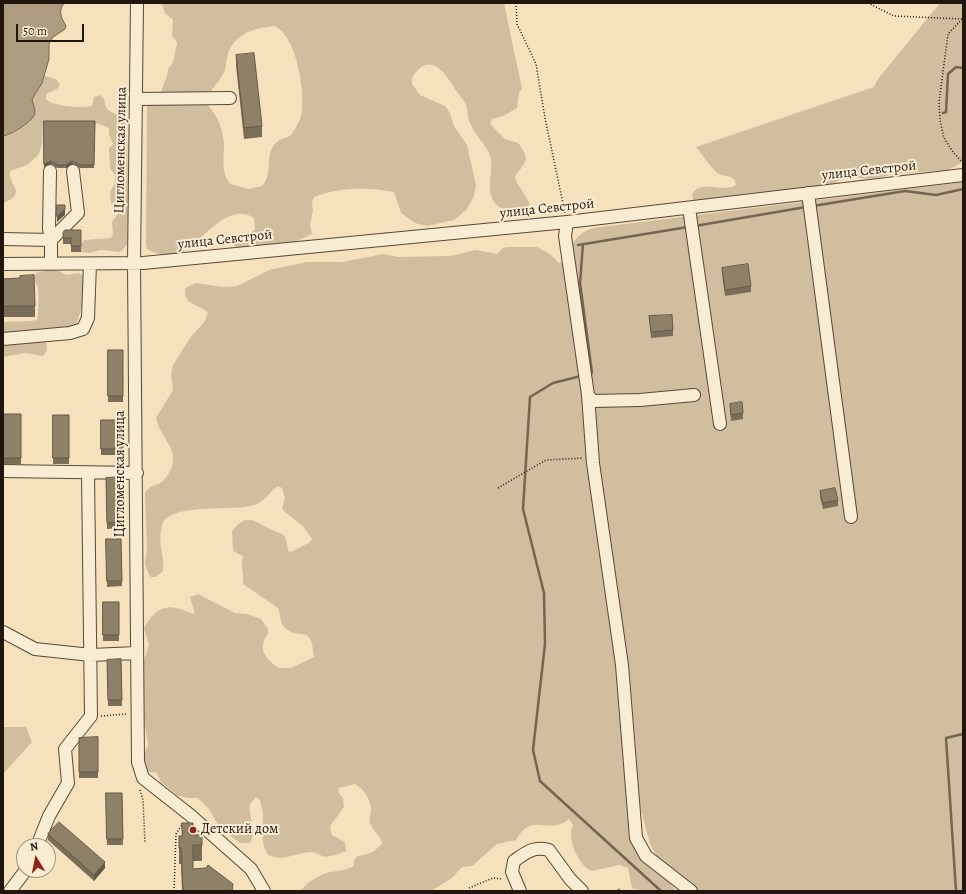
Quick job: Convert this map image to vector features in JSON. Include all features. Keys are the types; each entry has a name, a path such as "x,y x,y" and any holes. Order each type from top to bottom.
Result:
{"street":[{"name":"Цигломенская улица","path":"137,3 134,264 137,473 138,762 143,778 190,815 251,869 264,891"},
{"path":"136,99 230,98"},
{"path":"50,171 49,229 51,240 51,264"},
{"path":"3,239 51,240 78,212 73,171"},
{"name":"улица Севстрой","path":"3,264 134,264 567,222 963,175"},
{"path":"808,193 851,518"},
{"path":"689,208 720,424"},
{"path":"567,222 565,236 588,395 593,457 622,665 636,838 646,856 691,891"},
{"path":"3,339 70,333 83,329 88,318 90,264"},
{"path":"588,395 593,401 640,400 694,395"},
{"path":"3,471 137,473"},
{"path":"40,838 49,816 68,782 65,749 91,716 88,473"},
{"path":"3,632 35,649 91,655 137,652"},
{"path":"517,886 512,872 514,861 531,849 538,847 549,850 570,879 582,891"},
{"path":"10,891 20,878"}],"path":[{"path":"516,3 517,24 536,64 545,118 567,222"},
{"path":"868,3 894,16 962,19"},
{"path":"962,19 948,34 939,102 940,120 944,138 953,152 963,163"},
{"path":"498,488 546,460 593,457"},
{"path":"91,716 137,712"},
{"path":"174,891 176,834 184,821 190,815"},
{"path":"469,888 493,878 517,886"}],"shaded area":[{"path":"3,3 64,3 61,9 61,14 66,26 65,29 52,38 49,44 49,59 42,83 32,99 35,110 34,116 22,127 3,136"},
{"path":"161,3 504,3 522,89 519,93 517,108 503,116 492,119 490,124 505,139 518,143 525,153 526,160 515,176 516,181 530,204 522,209 512,211 503,209 495,203 490,192 491,162 489,152 475,133 470,123 465,103 441,71 431,65 425,65 414,74 412,77 412,84 420,95 445,106 450,113 454,126 467,145 476,185 474,196 467,209 454,220 427,226 415,223 401,213 394,192 374,189 343,190 333,191 314,197 312,202 313,211 310,225 312,234 292,243 240,248 234,246 234,241 248,236 255,229 254,218 244,214 234,215 224,219 180,253 167,255 159,254 147,249 147,104 162,95 162,89 168,69 173,62 177,43 172,35 173,20 165,13","holes":["274,26 282,32 289,41 294,53 301,80 302,106 300,119 291,135 278,141 270,152 266,181 262,186 249,189 230,184 227,180 224,167 223,135 217,118 206,103 207,99 210,92 223,74 231,46 241,36 253,30"]},
{"path":"940,3 963,3 963,162 948,170 893,174 874,179 845,177 829,186 750,193 698,201 693,200 692,194 696,189 701,187 706,186 724,188 736,185 734,179 716,172 696,147 874,87 878,79"},
{"path":"43,75 57,80 60,85 57,89 46,94 46,99 49,101 68,106 88,107 92,106 94,97 100,95 104,99 108,109 125,118 127,132 129,234 127,245 120,252 101,250 89,253 81,252 79,249 84,240 111,238 113,234 112,222 117,215 116,209 112,206 110,197 111,190 115,184 115,175 110,168 109,148 113,144 109,134 109,128 102,125 85,122 43,124 42,145 38,155 27,165 10,171 11,180 16,192 15,196 3,203 3,136 12,134 22,128 33,117 34,111 32,97 41,82"},
{"path":"963,182 963,891 689,891 657,857 650,844 640,806 635,808 639,834 666,878 676,891 642,891 632,888 628,868 619,865 592,871 587,868 578,858 575,851 571,837 573,825 569,819 561,824 553,826 534,825 528,827 522,831 516,840 497,844 472,866 462,867 452,878 431,891 300,891 315,878 326,873 351,868 354,866 356,857 373,852 382,844 380,838 370,823 371,806 364,792 358,786 355,784 339,788 338,792 343,798 344,807 330,826 332,835 345,842 346,851 328,856 322,856 310,852 279,858 268,855 265,850 262,836 262,810 260,800 256,797 250,804 250,814 253,828 252,838 250,843 240,843 219,827 209,809 198,798 187,798 177,795 161,782 156,772 146,770 142,759 148,745 142,703 144,660 149,645 144,628 149,619 161,609 171,607 195,614 190,597 198,594 235,613 247,614 261,619 268,629 268,634 263,644 264,653 270,661 279,668 291,668 314,657 313,646 308,636 296,634 285,628 278,608 243,584 243,556 233,551 232,531 237,525 246,520 255,521 282,534 285,537 289,552 309,543 312,539 303,526 282,508 285,498 282,488 278,486 275,488 258,504 244,507 189,510 176,513 167,518 162,525 160,538 163,571 156,577 151,577 148,573 145,563 147,548 145,493 149,488 165,479 171,469 173,461 173,454 156,418 173,390 171,375 173,365 190,338 205,321 208,312 186,298 185,288 196,283 223,287 237,286 269,270 307,262 343,262 383,254 399,257 450,256 476,250 497,254 503,248 507,247 537,247 550,254 559,263 569,260 570,249 575,240 583,233 593,228"},
{"path":"51,270 59,271 66,275 78,273 86,276 83,286 84,301 76,325 46,339 47,350 43,356 25,353 3,357 3,322 37,320 38,291 37,285 32,277 38,272"},
{"path":"3,727 26,727 32,742 3,774"}],"building":[{"path":"254,53 262,126 244,128 236,55"},
{"path":"44,121 95,121 94,165 80,165 72,161 66,165 57,165 51,161 44,164"},
{"path":"57,205 65,205 65,209 57,216"},
{"path":"65,230 81,230 81,246 71,246 71,238 63,238 63,233"},
{"path":"748,264 751,286 725,290 722,268"},
{"path":"34,275 35,306 3,306 3,279"},
{"path":"672,315 673,330 651,332 649,316"},
{"path":"108,350 123,350 123,396 108,396"},
{"path":"742,402 743,413 731,415 730,404"},
{"path":"3,414 21,414 21,458 3,458"},
{"path":"53,415 69,415 69,458 53,458"},
{"path":"101,420 123,420 123,449 101,449"},
{"path":"122,477 123,522 107,523 106,478"},
{"path":"835,488 838,500 823,503 820,491"},
{"path":"106,539 121,539 122,581 107,581"},
{"path":"103,602 119,602 119,635 103,635"},
{"path":"121,659 122,700 108,700 107,660"},
{"path":"98,737 98,772 79,772 79,738"},
{"path":"106,793 122,793 123,839 107,839"},
{"path":"59,822 105,862 94,875 56,841 56,838 52,838 48,834"},
{"path":"182,823 193,823 193,835 202,835 202,845 193,845 193,869 206,868 208,865 233,884 232,891 183,891 181,848 179,848 179,836 182,836"}],"waterway":[{"path":"943,113 946,112 948,74 956,67 963,68"},
{"path":"813,206 905,191 936,195 963,189"},
{"path":"695,226 806,207"},
{"path":"578,245 688,227"},
{"path":"583,244 580,283 592,373 588,374"},
{"path":"581,376 553,383 530,397 523,509 544,593 545,644 533,750 540,781 661,891"},
{"path":"956,891 946,738 963,734"}],"place":[{"name":"Детский дом","path":"193,830"}]}
